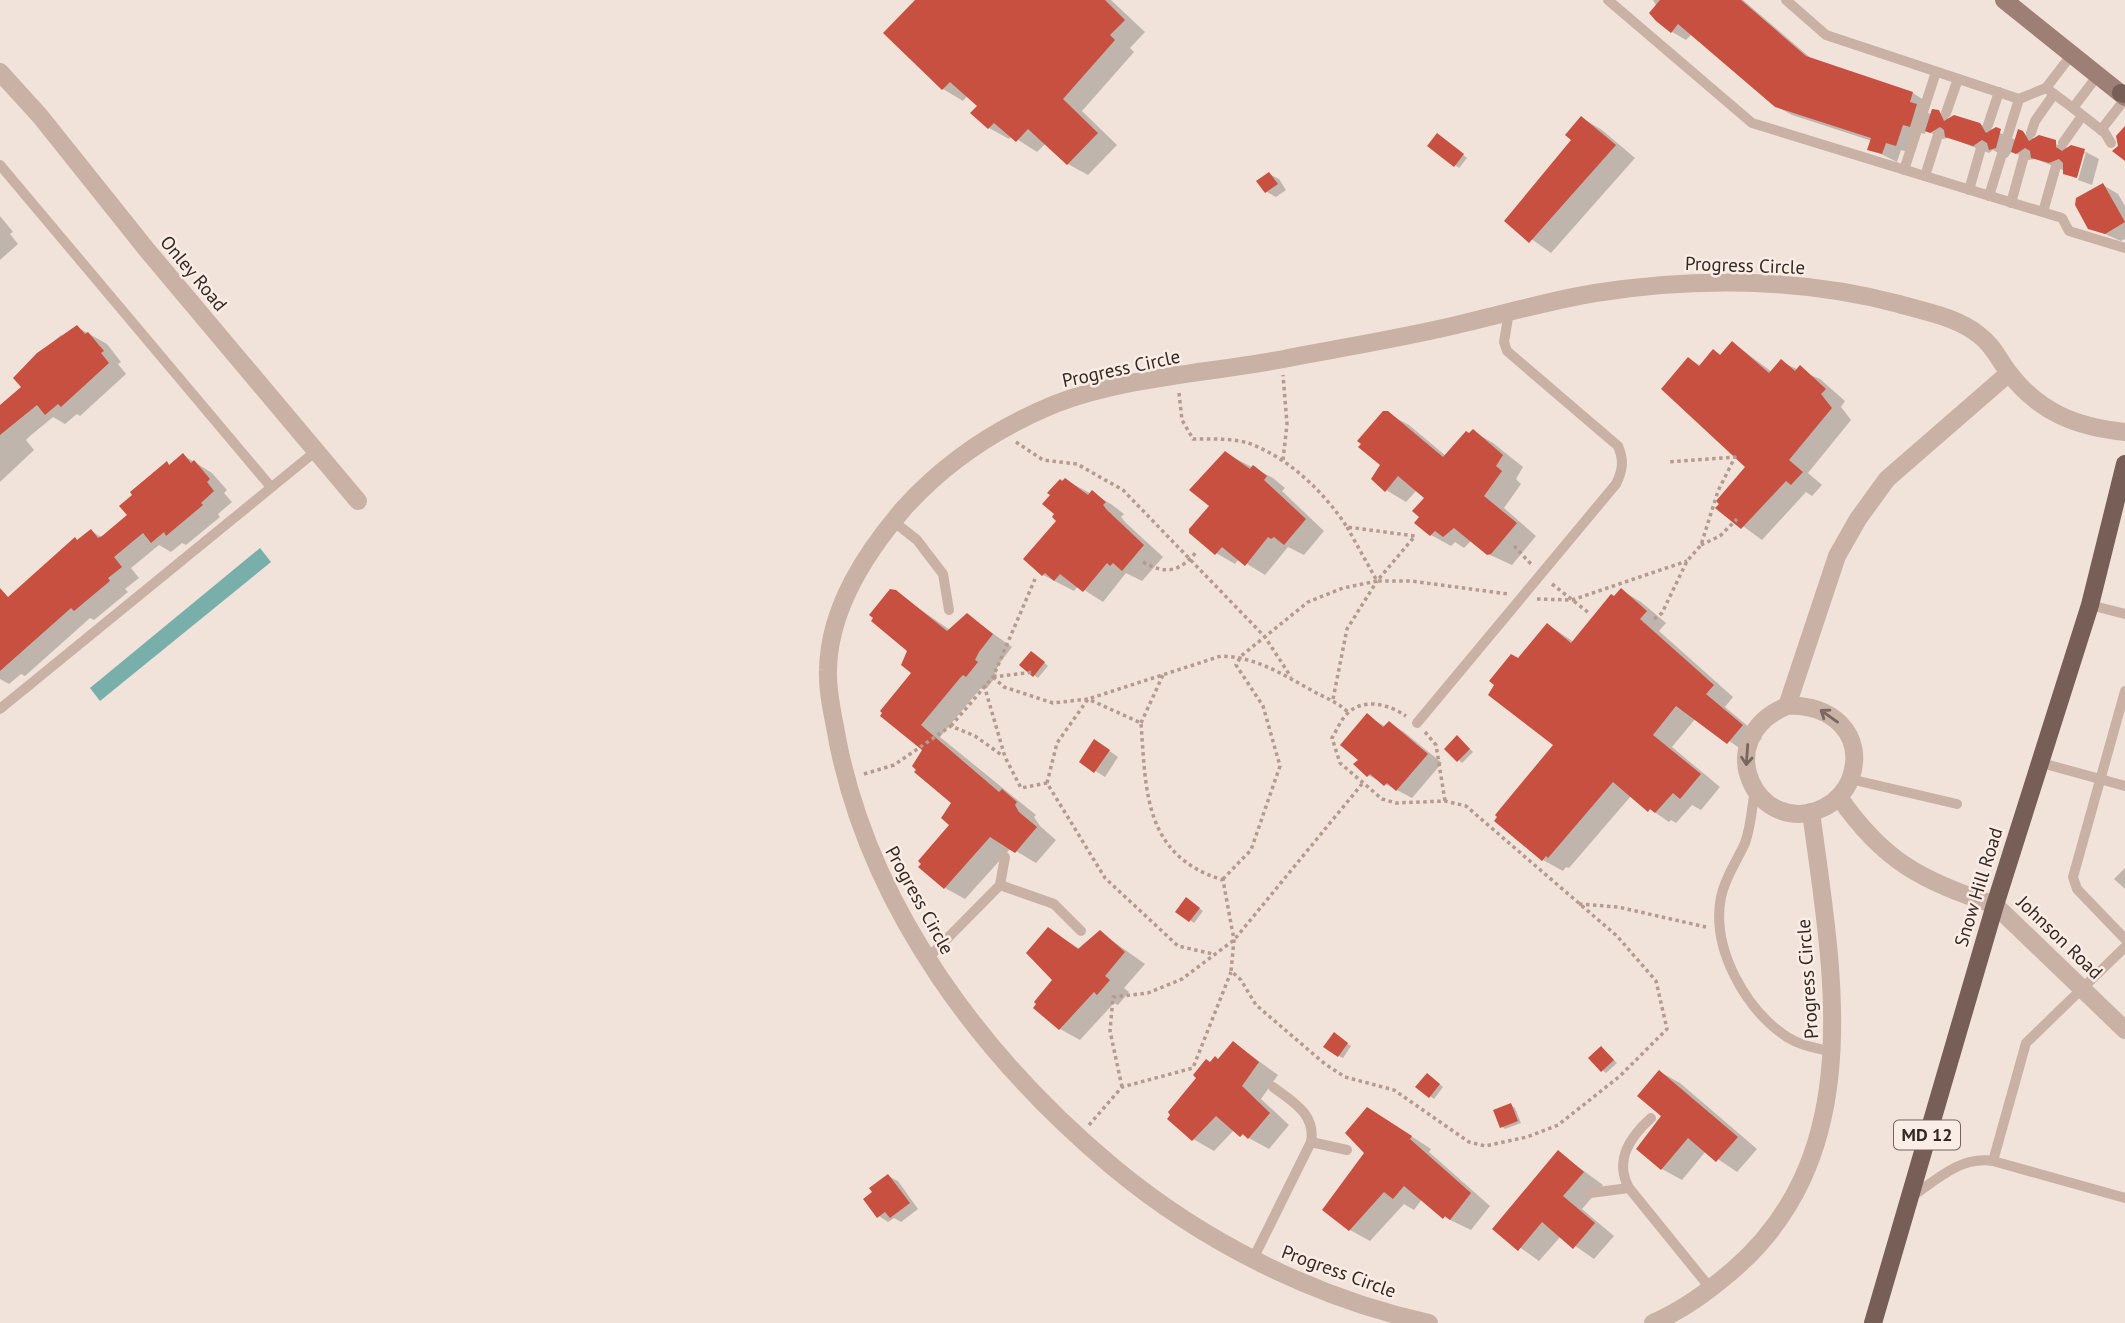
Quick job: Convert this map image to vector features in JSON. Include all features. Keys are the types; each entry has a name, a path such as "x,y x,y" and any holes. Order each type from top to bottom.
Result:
{"main road":[{"path":"2004,0 2124,96"},
{"name":"Snow Hill Road","path":"1873,1323 2038,762 2090,605 2125,464"}],"street":[{"name":"Onley Road","path":"0,72 40,116 358,501"},
{"name":"Progress Circle","path":"1429,1323 1333,1293 1252,1259 1159,1203 1079,1137 1016,1074 927,959 867,845 845,779 832,710 828,667 835,631 850,585 868,551 927,482 951,463 1005,429 1061,402 1100,391 1282,359 1591,293 1704,281 1807,287 1890,302 1946,318 1977,333 1996,352 2009,373 2033,400 2062,417 2089,428 2125,432"},
{"path":"1787,706 1837,556 1857,519 1887,479 2009,373"},
{"path":"1804,705 1834,717 1852,746 1854,763 1850,779 1839,797 1811,812 1779,810 1765,802 1755,790 1746,765 1748,739 1764,718 1787,706 1804,705"},
{"path":"1839,797 1858,824 1908,869 1926,880 1995,905"},
{"name":"Progress Circle","path":"1653,1323 1682,1310 1751,1255 1782,1217 1809,1165 1823,1127 1833,1052 1833,1007 1811,812"},
{"name":"Johnson Road","path":"1995,905 2125,1030"}],"lane":[{"path":"1608,0 1752,123 2062,218 2069,230 2125,248"},
{"path":"1790,1 1826,35 2019,99 2050,91"},
{"path":"2031,133 2050,91 2072,54"},
{"path":"1904,170 1936,72"},
{"path":"2063,142 2098,75"},
{"path":"1946,113 1958,79"},
{"path":"2050,91 2108,135 2124,96"},
{"path":"1988,125 1998,92"},
{"path":"1989,196 2019,99"},
{"path":"1925,176 1938,135"},
{"path":"1969,190 1981,148"},
{"path":"2011,202 2024,156"},
{"path":"0,164 271,487"},
{"path":"2043,212 2056,166"},
{"path":"1417,723 1616,484 1621,474 1623,457 1609,437 1507,351 1504,342 1509,312"},
{"path":"0,709 316,451"},
{"path":"893,521 917,540 943,574 949,610"},
{"path":"2090,605 2125,614"},
{"path":"2125,691 2073,877 2077,889 2125,939"},
{"path":"2038,762 2125,786"},
{"path":"1850,779 1957,804"},
{"path":"1755,790 1746,841 1729,871 1721,897 1720,931 1727,961 1754,1004 1770,1023 1787,1037 1806,1046 1833,1052"},
{"path":"927,959 1000,886 1005,857"},
{"path":"1000,886 1054,904 1081,931"},
{"path":"1993,1161 2026,1043 2125,947"},
{"path":"1252,1259 1311,1142 1313,1129 1305,1112 1273,1087"},
{"path":"1651,1118 1637,1131 1625,1151 1623,1177 1711,1289"},
{"path":"1311,1142 1347,1150"},
{"path":"1908,1199 1959,1164 1977,1158 2125,1198"},
{"path":"1591,1193 1629,1188"}],"path":[{"path":"1282,359 1287,424 1283,460"},
{"path":"1177,377 1182,420 1193,439 1246,443 1283,460 1335,508 1377,581"},
{"path":"1005,429 1019,446 1043,460 1077,464 1123,490 1265,637 1292,677"},
{"path":"1668,462 1735,457 1718,491 1701,545"},
{"path":"1654,618 1662,613 1686,561 1701,545 1720,536 1737,519"},
{"path":"1333,699 1347,629 1377,581 1415,536 1348,527"},
{"path":"1143,562 1161,572 1178,570 1197,551"},
{"path":"1223,880 1251,850 1280,765 1263,706 1236,665 1241,656 1308,602 1343,588 1377,581 1411,581 1551,601 1572,600 1686,561"},
{"path":"845,779 894,765 951,726 993,677 1035,579"},
{"path":"993,677 1004,687 1053,703 1088,699 1221,656 1241,656 1292,677 1313,692 1333,699 1348,712"},
{"path":"993,677 1034,672"},
{"path":"1163,675 1141,723 1146,793 1159,834 1171,851 1201,873 1223,880"},
{"path":"984,685 1005,757 1021,788 1047,783"},
{"path":"1088,699 1141,723"},
{"path":"1088,699 1057,743 1047,783 1105,878 1178,946 1213,954"},
{"path":"1231,971 1241,979 1256,1004 1325,1065 1345,1077 1394,1090 1469,1142 1485,1146 1527,1137 1558,1125 1620,1076 1667,1030 1656,981 1618,936 1577,904 1466,806 1445,801 1396,803 1382,799 1362,784 1339,763 1332,738 1348,712 1369,704 1392,707 1417,723 1436,745 1445,801"},
{"path":"951,726 975,736 1005,757"},
{"path":"1122,1087 1119,1057 1110,1031 1113,997 1148,993 1182,979 1234,940 1362,784"},
{"path":"1079,1137 1122,1087 1193,1068 1231,971 1234,940 1223,880"},
{"path":"1577,904 1618,907 1720,931"}],"water":[{"path":"260,548 271,562 100,701 90,688"}],"building":[{"path":"915,0 1105,0 1125,20 1110,35 1115,40 1063,99 1098,133 1067,165 1028,129 1016,142 994,123 988,129 970,113 977,106 950,82 942,90 883,33"},
{"path":"1660,0 1741,0 1806,56 1913,92 1910,102 1917,104 1910,127 1903,125 1896,146 1886,143 1882,154 1867,150 1871,138 1775,107 1678,24 1671,33 1656,21 1649,13"},
{"path":"1932,109 1939,110 1944,121 1954,115 1980,123 1986,133 1996,127 2001,129 1996,148 1989,150 1987,143 1982,140 1973,146 1945,137 1944,130 1940,127 1930,133 1925,131"},
{"path":"1581,116 1616,145 1529,243 1504,221 1571,140 1565,135"},
{"path":"2125,126 2125,161 2112,151 2118,146 2116,136"},
{"path":"2018,129 2023,131 2029,141 2039,135 2056,140 2056,147 2062,151 2071,145 2085,149 2077,178 2063,174 2063,163 2059,159 2049,163 2031,158 2030,151 2025,148 2016,154 2011,152"},
{"path":"1437,133 1464,154 1454,167 1427,146"},
{"path":"1269,172 1278,184 1265,193 1256,181"},
{"path":"2103,183 2125,222 2105,234 2088,229 2075,205 2076,198"},
{"path":"77,325 85,334 88,332 104,351 101,353 109,363 61,407 58,404 45,415 37,405 0,435 0,405 21,387 13,378 37,353"},
{"path":"1732,341 1769,373 1781,359 1795,371 1800,365 1826,389 1821,394 1832,408 1789,460 1803,472 1791,485 1786,481 1741,529 1715,508 1719,504 1716,501 1745,467 1661,389 1688,357 1699,366 1713,349 1720,355"},
{"path":"1383,411 1388,411 1443,457 1466,431 1469,433 1473,429 1503,455 1496,466 1502,471 1484,496 1517,523 1491,554 1487,555 1454,528 1443,537 1435,531 1430,536 1414,523 1419,517 1412,511 1424,498 1398,476 1385,492 1371,479 1380,465 1358,447 1361,444 1357,441"},
{"path":"1225,451 1250,469 1253,465 1267,476 1264,480 1306,519 1284,545 1274,537 1268,537 1245,566 1222,547 1215,555 1189,533 1189,529 1209,506 1189,490"},
{"path":"183,453 191,463 194,460 210,479 207,482 214,491 201,503 203,505 166,536 164,532 151,543 143,533 114,557 122,567 108,578 110,581 74,611 71,608 0,671 0,588 8,597 75,537 77,540 91,529 98,538 102,536 127,515 119,506 132,495 130,492 167,461 169,465"},
{"path":"1065,478 1088,495 1092,490 1106,502 1103,505 1107,510 1144,545 1122,571 1113,563 1110,566 1107,563 1083,592 1060,574 1054,581 1045,573 1042,576 1023,559 1056,521 1052,517 1054,514 1042,504 1050,495 1047,493 1060,479 1062,481"},
{"path":"1621,588 1647,611 1640,619 1714,685 1706,694 1743,725 1727,744 1676,706 1653,735 1701,774 1680,799 1673,793 1655,813 1650,809 1648,812 1613,782 1548,858 1546,856 1542,861 1494,821 1497,817 1495,815 1553,745 1488,695 1494,685 1489,681 1511,654 1518,658 1547,623 1571,643 1611,594 1614,596"},
{"path":"890,589 896,590 947,631 967,613 993,634 979,652 975,660 978,662 966,677 963,675 960,678 921,725 999,792 1002,789 1017,802 1015,805 1019,812 1037,827 1015,853 990,837 944,889 918,867 921,864 918,861 949,825 941,818 951,803 914,772 916,770 912,766 922,750 880,716 880,711 911,673 901,665 907,651 871,621 873,618 869,615"},
{"path":"1031,651 1045,662 1033,677 1019,665"},
{"path":"1367,713 1383,727 1389,721 1428,754 1396,791 1387,783 1384,786 1370,774 1367,777 1353,764 1358,760 1340,745"},
{"path":"1457,735 1470,749 1457,762 1444,749"},
{"path":"1094,739 1110,750 1094,773 1079,762"},
{"path":"1186,897 1200,908 1189,922 1175,912"},
{"path":"1048,927 1078,949 1100,930 1125,952 1105,976 1110,980 1097,995 1094,992 1059,1030 1033,1008 1036,1004 1034,1002 1052,980 1026,953"},
{"path":"1334,1032 1348,1043 1338,1057 1323,1047"},
{"path":"1233,1041 1259,1062 1242,1086 1270,1113 1248,1139 1243,1134 1240,1137 1216,1116 1192,1141 1167,1119 1170,1115 1168,1112 1196,1078 1193,1075 1206,1059 1210,1062 1215,1056 1218,1059"},
{"path":"1601,1046 1614,1060 1601,1072 1588,1058"},
{"path":"1659,1070 1738,1137 1716,1162 1688,1138 1661,1170 1636,1149 1661,1116 1637,1096"},
{"path":"1427,1073 1440,1084 1429,1098 1415,1087"},
{"path":"1511,1103 1518,1121 1500,1128 1493,1110"},
{"path":"1367,1107 1412,1136 1410,1139 1471,1193 1450,1220 1445,1216 1443,1219 1404,1186 1393,1199 1384,1192 1349,1231 1322,1210 1364,1153 1345,1133"},
{"path":"1558,1150 1584,1172 1563,1196 1595,1223 1573,1249 1542,1222 1518,1251 1492,1229"},
{"path":"888,1174 910,1203 890,1218 885,1212 877,1218 863,1199 872,1192 869,1188"}]}
